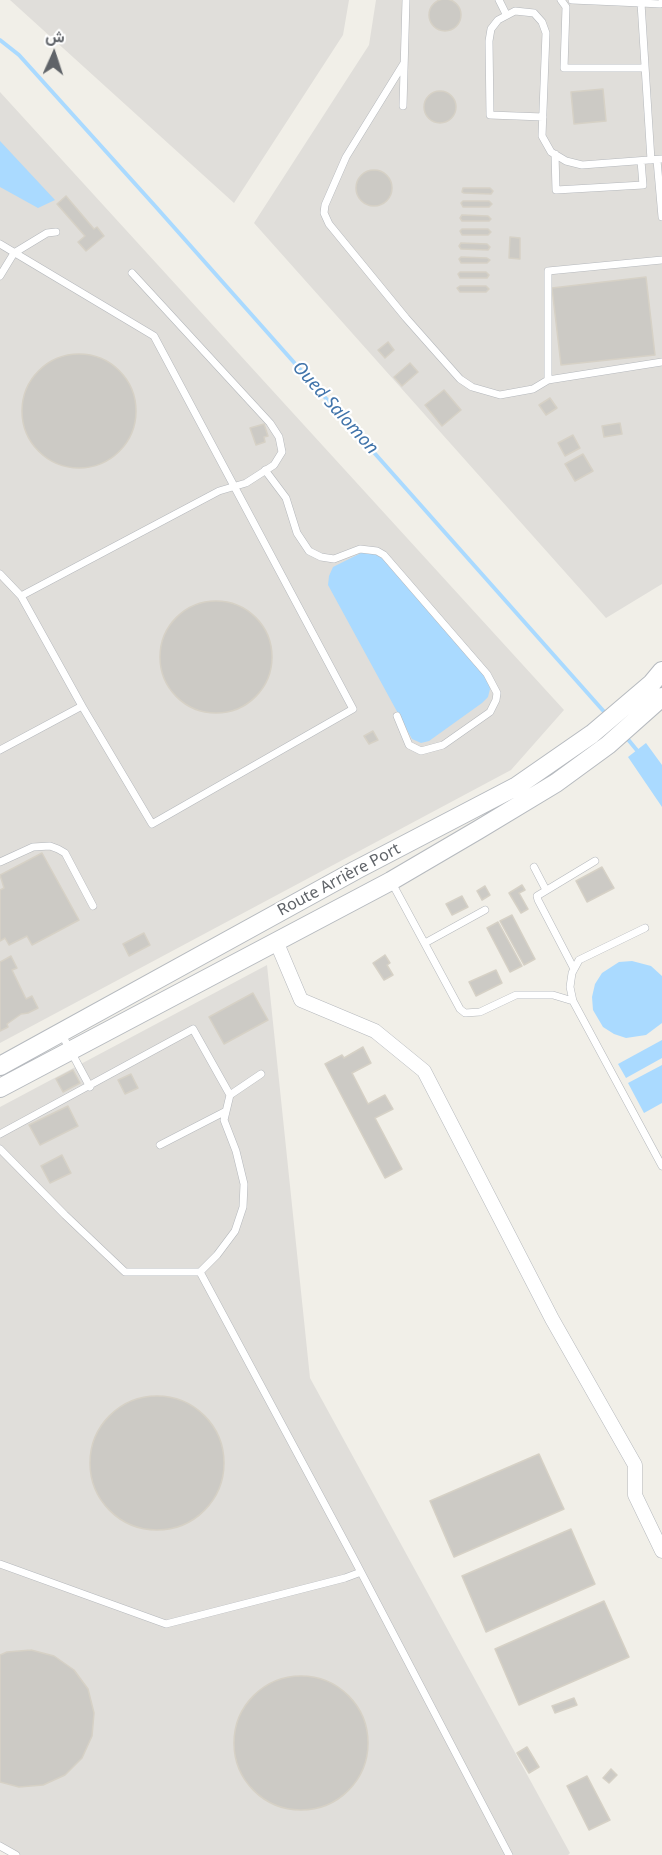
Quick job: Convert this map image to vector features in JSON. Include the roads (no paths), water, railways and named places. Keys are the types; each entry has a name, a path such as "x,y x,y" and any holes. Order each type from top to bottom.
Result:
{"street":[{"name":"Route Arrière Port","path":"0,1088 391,881 556,783 608,745 662,671"},
{"name":"Route Arrière Port","path":"0,1066 356,870 517,786 592,734 637,708 662,697"},
{"path":"276,941 301,999 375,1031 424,1071 552,1319 635,1466 634,1495 662,1551"}],"lane":[{"path":"403,106 406,0"},
{"path":"499,0 506,14"},
{"path":"561,0 566,8 564,68 645,68"},
{"path":"566,8 572,0 660,4 662,2"},
{"path":"641,3 645,68 662,217"},
{"path":"543,117 490,115 489,41 491,29 498,20 515,11 534,13 542,22 546,33 543,117 542,136 551,152 566,161 582,165 656,160"},
{"path":"404,63 346,157 325,205 324,213 326,219 406,318 460,379 472,387 500,395 533,388 548,380 662,363"},
{"path":"555,154 556,190 643,185 641,161"},
{"path":"0,276 14,253 47,233 56,232"},
{"path":"0,244 154,336 353,709 152,824 82,706 21,596 0,573"},
{"path":"548,380 548,271 662,260"},
{"path":"21,596 219,490 246,483 274,465 282,452 282,445 275,430 132,273"},
{"path":"265,470 286,498 297,533 309,551 327,559 340,558 360,549 377,551 384,555 487,674 497,693 490,712 442,745 421,751 409,745 397,716"},
{"path":"0,750 82,706"},
{"path":"0,862 33,848 50,846 58,849 65,853 93,906"},
{"path":"574,969 537,896 595,861"},
{"path":"534,867 546,890"},
{"path":"391,881 460,1009 465,1014 480,1012 516,995 553,995 573,1001"},
{"path":"425,943 485,910"},
{"path":"568,959 579,960 645,928"},
{"path":"579,960 574,969 570,987 573,1001 662,1166"},
{"path":"0,1134 193,1029 230,1095 224,1120 236,1151 243,1184 243,1207 235,1231 217,1255 200,1272 125,1272 0,1149"},
{"path":"61,1033 90,1086"},
{"path":"230,1095 261,1074"},
{"path":"160,1145 226,1112"},
{"path":"200,1272 509,1855"},
{"path":"0,1564 166,1624 361,1572"},
{"path":"0,1846 16,1855"}],"water":[{"path":"0,141 55,200 38,208 0,187"},
{"path":"365,551 376,552 384,559 489,681 488,697 482,703 429,741 421,743 412,739 328,585 333,567"},
{"path":"646,743 662,765 662,807 628,757"},
{"path":"632,961 651,966 662,976 662,1023 646,1035 626,1038 603,1027 593,1010 592,997 595,984 602,973 619,962"},
{"path":"662,1040 662,1058 626,1078 618,1064"},
{"path":"662,1065 662,1103 644,1113 628,1083"}],"waterway":[{"name":"Oued Salomon","path":"0,40 19,55 156,207 607,715"},
{"name":"Oued Salomon","path":"626,737 640,754"}]}
